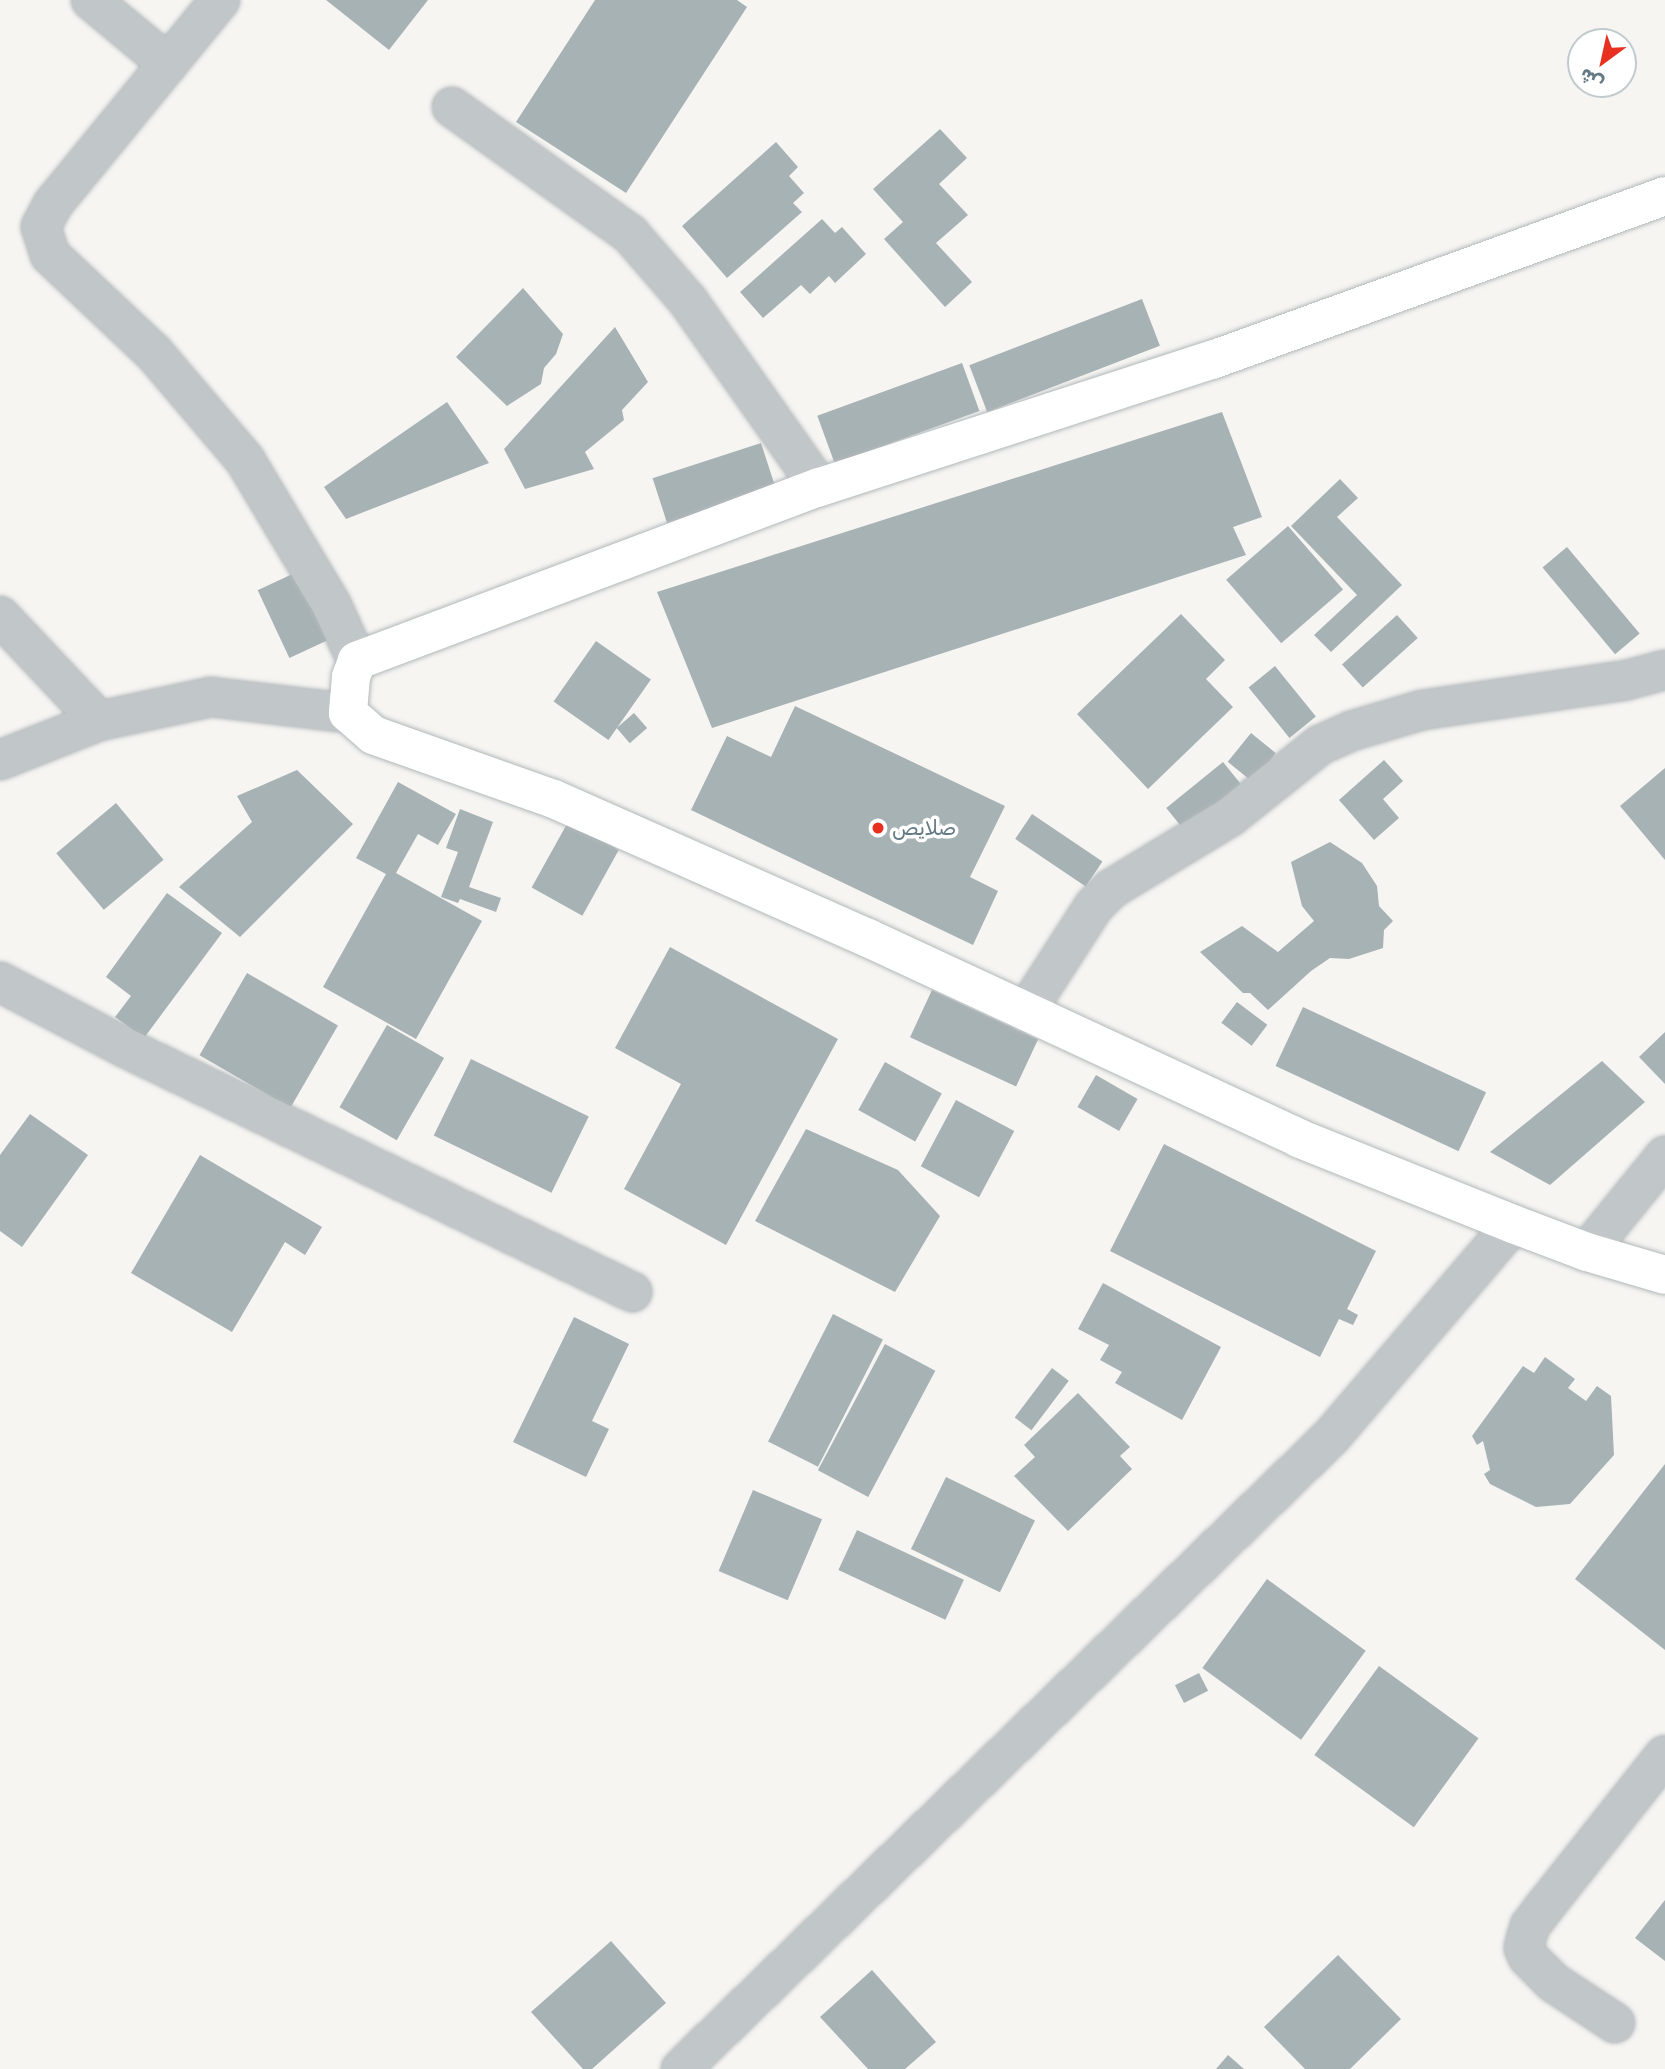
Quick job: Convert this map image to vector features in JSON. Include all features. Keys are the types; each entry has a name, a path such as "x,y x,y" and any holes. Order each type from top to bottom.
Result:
{"main road":[{"path":"1665,196 1214,359 819,487 357,661 351,677 348,713 373,735 554,799 868,938 1298,1139 1587,1252 1665,1275"}],"street":[{"path":"91,0 168,64"},
{"path":"220,0 53,204 41,227 50,255 154,353 245,460 331,604 357,661"},
{"path":"452,107 630,234 688,301 819,487"},
{"path":"0,617 99,721"},
{"path":"1025,1013 1094,906 1111,889 1231,816 1320,745 1351,731 1422,710 1627,680 1665,670"},
{"path":"0,760 99,721 211,697 348,713"},
{"path":"0,982 126,1048 632,1292"},
{"path":"1587,1252 1665,1156"},
{"path":"681,2069 1331,1437 1513,1224"},
{"path":"1615,2023 1553,1983 1528,1957 1524,1948 1530,1926 1665,1755"}],"building":[{"path":"326,0 428,0 389,50"},
{"path":"595,0 737,0 747,7 626,193 516,122"},
{"path":"940,129 967,158 939,184 968,215 936,243 972,282 945,307 884,239 903,222 873,189"},
{"path":"776,142 798,167 789,176 804,193 793,203 802,212 727,278 682,226"},
{"path":"822,219 835,233 842,227 866,254 835,283 829,276 810,294 801,285 763,318 740,292"},
{"path":"523,288 563,334 556,354 544,368 541,384 507,406 456,357"},
{"path":"1142,299 1160,346 987,412 969,365"},
{"path":"615,327 648,382 622,410 624,420 585,452 594,469 525,489 504,449"},
{"path":"962,363 979,411 835,464 817,416"},
{"path":"447,402 489,463 346,519 324,487"},
{"path":"1222,412 1262,517 1233,527 1246,555 712,728 657,592"},
{"path":"761,443 776,488 667,523 653,478"},
{"path":"1340,479 1358,498 1337,517 1402,585 1331,652 1314,635 1357,595 1291,526"},
{"path":"1288,526 1343,589 1281,643 1226,580"},
{"path":"1567,547 1640,634 1615,654 1542,568"},
{"path":"303,569 335,637 289,658 258,590"},
{"path":"1181,614 1225,660 1206,679 1233,707 1148,789 1077,714"},
{"path":"1397,615 1418,638 1363,688 1342,665"},
{"path":"596,641 651,679 608,740 554,702"},
{"path":"1275,666 1316,717 1289,738 1249,687"},
{"path":"795,706 1005,806 970,877 998,891 973,945 691,810 727,736 771,757"},
{"path":"634,713 647,728 630,743 617,728"},
{"path":"1251,733 1276,753 1253,782 1228,762"},
{"path":"1384,760 1403,781 1383,799 1399,818 1374,840 1339,800"},
{"path":"1223,762 1241,784 1184,830 1166,808"},
{"path":"1665,768 1665,860 1620,806"},
{"path":"297,770 353,824 240,937 179,887 252,822 237,796"},
{"path":"398,782 456,814 438,845 418,834 396,873 482,921 416,1039 323,987 386,874 356,858"},
{"path":"116,803 164,860 104,910 56,853"},
{"path":"460,809 493,822 469,887 501,898 496,912 460,899 458,903 441,897 458,852 446,848"},
{"path":"1032,814 1102,862 1086,886 1015,839"},
{"path":"568,822 619,850 582,916 532,888"},
{"path":"1330,842 1362,863 1377,886 1379,906 1393,921 1384,930 1383,948 1349,959 1330,958 1311,971 1268,1010 1250,993 1243,993 1200,952 1242,926 1278,952 1314,921 1302,906 1291,862"},
{"path":"167,893 222,933 144,1038 115,1017 131,996 106,977"},
{"path":"670,947 838,1039 726,1245 624,1189 681,1084 615,1048"},
{"path":"247,973 338,1026 290,1108 200,1055"},
{"path":"932,990 1038,1039 1016,1087 910,1037"},
{"path":"1237,1002 1267,1025 1252,1046 1221,1023"},
{"path":"1303,1007 1486,1092 1459,1151 1276,1066"},
{"path":"387,1025 444,1058 397,1140 340,1107"},
{"path":"1665,1032 1665,1084 1639,1057"},
{"path":"471,1059 589,1116 551,1193 434,1135"},
{"path":"1602,1061 1645,1102 1550,1185 1490,1152"},
{"path":"885,1062 942,1094 915,1142 858,1110"},
{"path":"1096,1075 1138,1099 1119,1131 1078,1107"},
{"path":"956,1100 1014,1131 979,1197 921,1166"},
{"path":"30,1114 88,1155 22,1247 0,1231 0,1155"},
{"path":"806,1129 898,1170 940,1216 895,1292 755,1221"},
{"path":"1164,1144 1376,1251 1347,1309 1358,1315 1353,1325 1339,1319 1320,1357 1110,1251"},
{"path":"200,1155 322,1227 305,1255 285,1242 232,1332 131,1273"},
{"path":"1103,1283 1221,1347 1182,1420 1115,1383 1122,1372 1100,1360 1109,1345 1078,1329"},
{"path":"833,1314 883,1339 818,1467 768,1441"},
{"path":"574,1317 629,1344 592,1421 609,1429 586,1477 513,1442"},
{"path":"885,1344 935,1371 868,1497 818,1470"},
{"path":"1545,1357 1575,1379 1568,1388 1586,1401 1597,1386 1611,1396 1614,1455 1570,1504 1536,1507 1490,1484 1484,1474 1490,1470 1483,1441 1477,1445 1472,1436 1523,1366 1534,1373"},
{"path":"1052,1368 1069,1381 1031,1430 1015,1418"},
{"path":"1078,1393 1130,1447 1120,1456 1132,1469 1068,1531 1014,1476 1035,1457 1024,1445"},
{"path":"1665,1464 1665,1650 1575,1579"},
{"path":"946,1477 1035,1520 1000,1592 911,1549"},
{"path":"753,1490 822,1519 788,1600 719,1571"},
{"path":"857,1530 964,1580 945,1620 838,1570"},
{"path":"1267,1579 1366,1651 1301,1740 1202,1668"},
{"path":"1379,1666 1479,1738 1414,1827 1314,1755"},
{"path":"1199,1673 1208,1691 1184,1703 1175,1685"},
{"path":"1665,1900 1665,1961 1635,1938"},
{"path":"611,1941 666,2003 592,2069 583,2069 531,2012"},
{"path":"1338,1955 1401,2019 1350,2069 1305,2069 1264,2027"},
{"path":"872,1970 936,2042 905,2069 868,2069 820,2017"},
{"path":"1228,2055 1244,2069 1216,2069"}],"place":[{"name":"صلايص","path":"878,828"}]}
